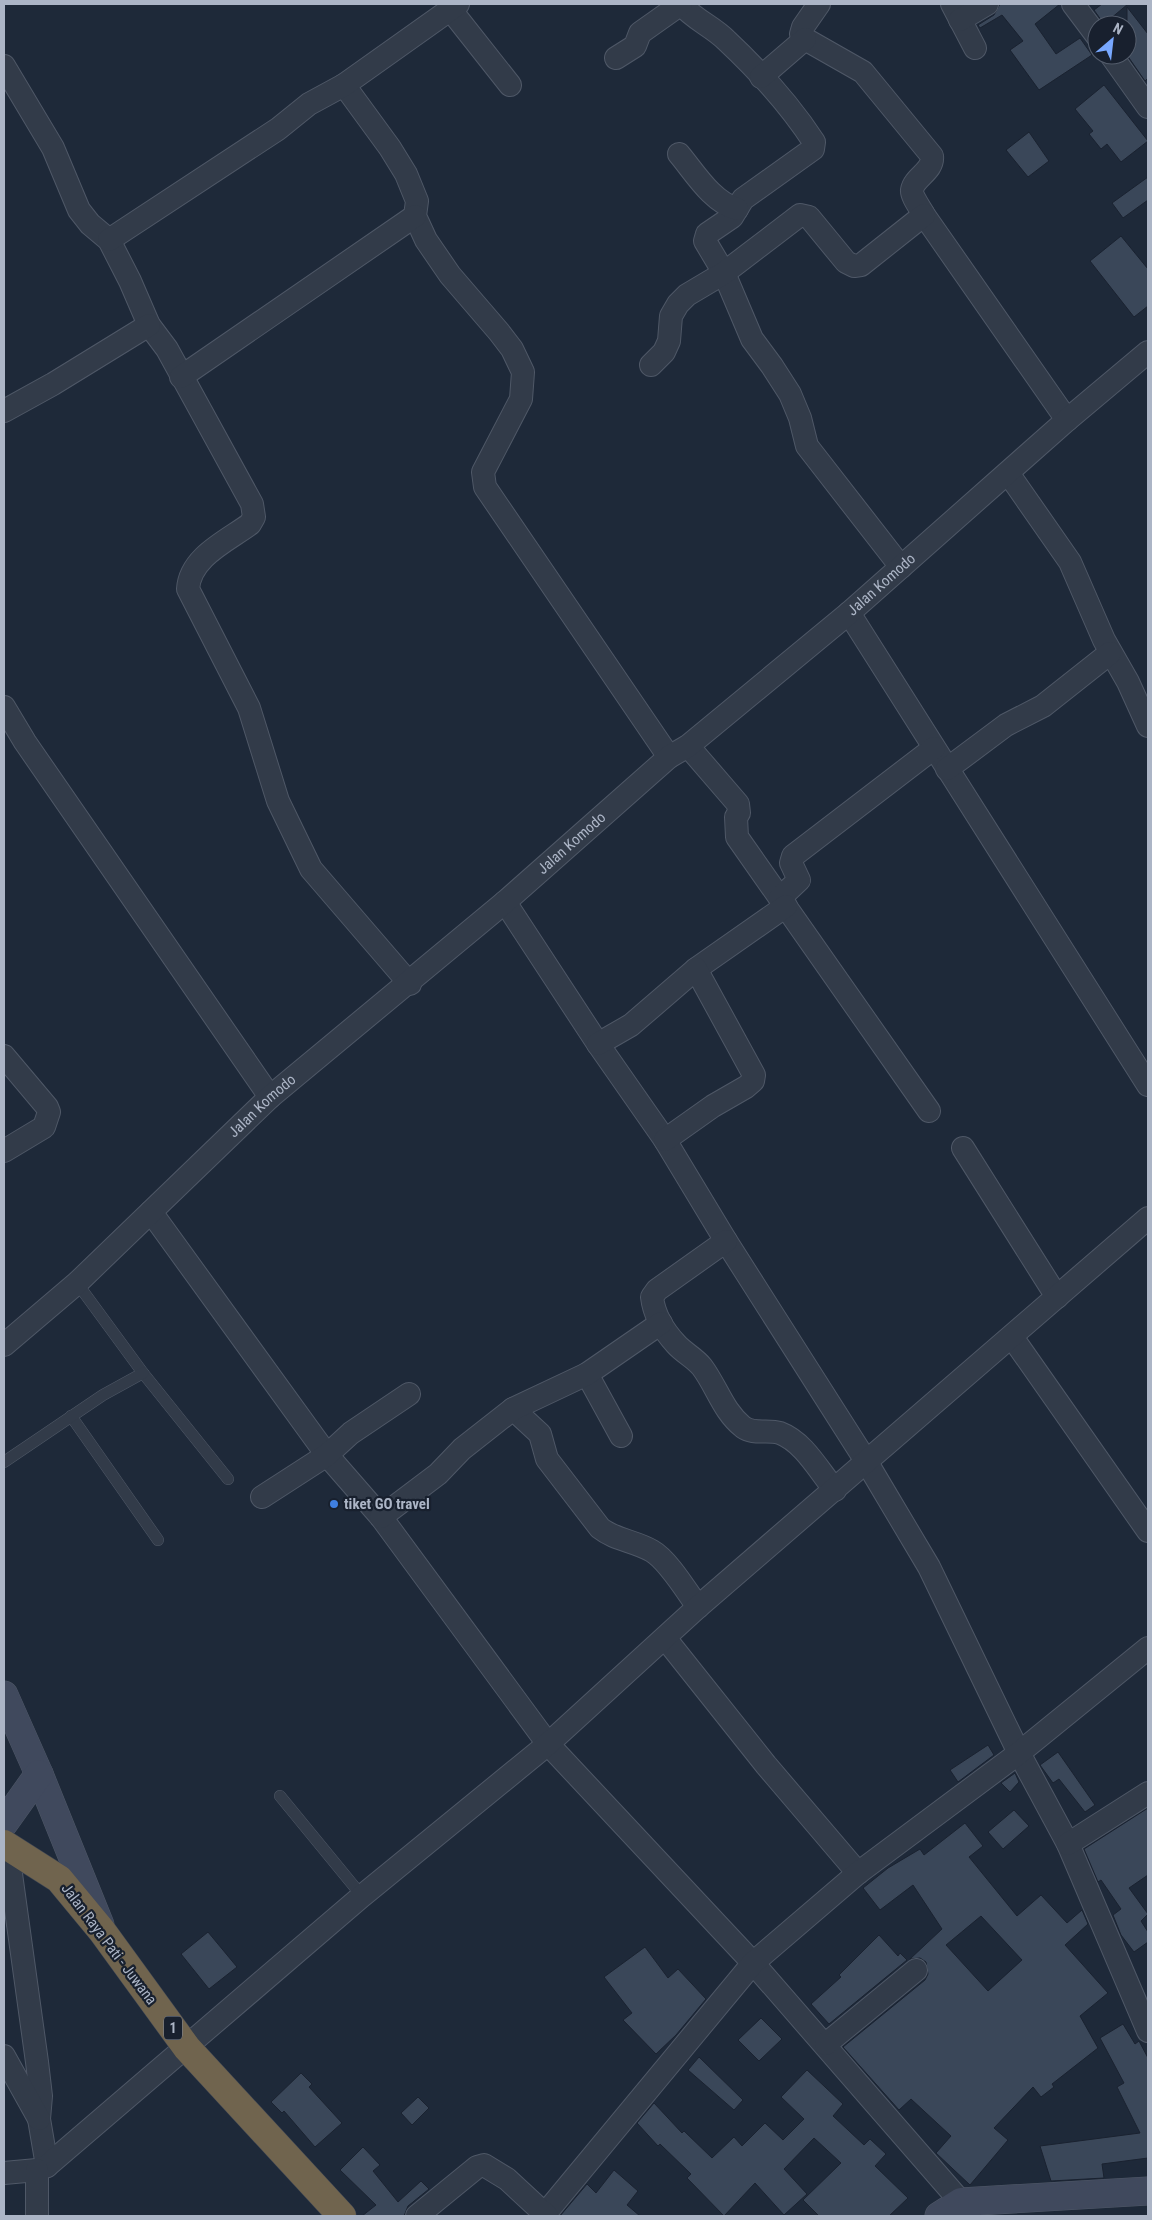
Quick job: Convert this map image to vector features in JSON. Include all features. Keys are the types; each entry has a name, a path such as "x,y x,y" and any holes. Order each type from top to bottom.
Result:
{"highway":[{"name":"Jalan Raya Pati - Juwana","path":"5,1837 59,1879 102,1931 187,2048 342,2216"}],"street":[{"path":"616,58 635,46 640,33 681,4 704,25 724,38 805,128 815,145 813,149 743,198 732,217 705,237 705,241 724,273 752,339 790,394 802,425 807,446 901,567"},
{"path":"819,4 802,31 805,39 863,72 932,156 931,164 912,190 924,215 1068,420"},
{"path":"975,48 956,12 987,4"},
{"path":"1072,4 1087,23"},
{"path":"108,240 278,129 309,104 344,85 454,6 510,85"},
{"path":"761,77 805,39"},
{"path":"1118,65 1148,107"},
{"path":"4,66 53,148 79,210 90,224 108,240 130,280 149,325 167,349 255,511 250,524 199,562 188,581 191,599 248,708 278,801 311,869 410,984"},
{"path":"344,85 390,148 406,174 417,201 415,216 426,240 450,275 499,332 512,350 522,372 521,399 483,472 486,487 679,752 738,804 739,809 736,817 737,837 930,1111"},
{"path":"680,154 710,191 727,205 737,209"},
{"path":"651,365 664,352 669,341 671,316 678,304 687,295 724,273 800,215 809,217 846,262 854,266 861,265 924,215"},
{"path":"181,377 415,216"},
{"path":"4,411 53,384 149,325"},
{"name":"Jalan Komodo","path":"4,1345 76,1283 270,1097 410,984 679,752 849,613 1148,352"},
{"path":"1008,473 1070,562 1110,653 1128,682 1148,726"},
{"path":"849,613 1148,1085"},
{"path":"947,768 1006,725 1043,706 1110,653"},
{"path":"4,707 24,742 270,1097"},
{"path":"598,1044 631,1026 696,969 783,902 799,880 791,863 793,856 934,748"},
{"path":"506,902 598,1044 665,1140 726,1241 866,1461 929,1567 1019,1753 1068,1844 1148,2031"},
{"path":"665,1140 713,1106 746,1087 752,1081 754,1075 696,969"},
{"path":"4,1056 48,1107 49,1112 44,1127 4,1151"},
{"path":"963,1148 1057,1297"},
{"path":"152,1212 327,1455 381,1517 548,1744 753,1963 826,2044 957,2211 1148,2191"},
{"path":"4,2172 42,2168 187,2048 362,1896 548,1744 698,1607 1148,1218"},
{"path":"726,1241 657,1290 652,1297 654,1310 676,1344 701,1367 725,1408 743,1427 751,1432 777,1432 790,1438 835,1490"},
{"path":"381,1517 438,1474 462,1449 513,1408 587,1374 661,1323"},
{"path":"1012,1337 1148,1531"},
{"path":"587,1374 621,1436"},
{"path":"262,1497 327,1455 351,1433 409,1394"},
{"path":"513,1408 540,1434 547,1458 600,1528 608,1535 640,1544 655,1552 698,1607"},
{"path":"665,1638 766,1765 858,1873"},
{"path":"417,2216 477,2167 484,2165 492,2168 507,2179 545,2215 753,1963 858,1873 1019,1753 1148,1648"},
{"path":"4,1695 39,1774 102,1931"},
{"path":"37,2216 42,2168 41,2096 8,1885 5,1837 39,1774"},
{"path":"1068,1844 1148,1792"},
{"path":"826,2044 916,1970"},
{"path":"4,2056 40,2119"}],"lane":[{"path":"76,1283 143,1373 228,1479"},
{"path":"4,1462 71,1416 143,1373"},
{"path":"71,1416 158,1540"},
{"path":"280,1796 362,1896"}],"building":[{"path":"1000,4 1060,4 1035,24 1056,54 1080,38 1087,48 1087,58 1039,90 1010,50 1023,41 1002,15 980,28 978,25 994,15"},
{"path":"1102,4 1128,4 1115,15 1098,15 1094,10"},
{"path":"1127,7 1133,15 1127,15"},
{"path":"1137,20 1148,34 1148,78 1145,81 1134,65 1137,65"},
{"path":"1104,85 1148,141 1121,162 1107,144 1101,149 1089,134 1093,131 1075,109"},
{"path":"1029,132 1049,161 1028,177 1006,150"},
{"path":"1148,177 1148,200 1123,218 1112,203"},
{"path":"1121,236 1148,269 1148,306 1134,317 1090,261"},
{"path":"988,1745 994,1755 958,1782 950,1770"},
{"path":"1058,1752 1095,1805 1085,1812 1059,1779 1053,1783 1040,1765"},
{"path":"1015,1773 1019,1782 1010,1792 1001,1783"},
{"path":"1148,1808 1148,1875 1129,1888 1148,1914 1141,1921 1148,1932 1148,1942 1134,1952 1121,1935 1113,1915 1121,1909 1101,1880 1098,1882 1084,1849"},
{"path":"1014,1810 1029,1826 1003,1849 988,1832"},
{"path":"965,1823 983,1846 969,1857 1017,1916 1041,1895 1067,1923 1082,1910 1088,1924 1065,1945 1108,1993 1080,2016 1098,2048 1052,2084 1054,2087 1041,2097 1033,2087 994,2128 1008,2140 970,2185 936,2153 951,2136 911,2099 899,2110 843,2047 925,1980 928,1974 926,1962 920,1958 910,1959 942,1929 913,1885 880,1910 863,1888 888,1868 920,1849 924,1855","holes":["981,1916 1022,1960 988,1991 946,1945"]},
{"path":"208,1932 237,1967 209,1989 181,1954"},
{"path":"879,1935 898,1956 900,1953 907,1960 829,2024 811,2004 841,1977 839,1975"},
{"path":"645,1947 668,1978 678,1969 706,1999 676,2035 656,2054 623,2020 632,2013 604,1977"},
{"path":"761,2018 782,2039 759,2061 738,2040"},
{"path":"1123,2024 1135,2044 1139,2041 1148,2058 1148,2158 1102,2164 1104,2178 1051,2181 1040,2146 1140,2133 1117,2087 1124,2083 1100,2038"},
{"path":"699,2057 743,2100 734,2110 688,2070"},
{"path":"807,2070 843,2104 833,2116 864,2145 870,2139 886,2154 875,2166 908,2198 889,2216 819,2216 803,2200 841,2163 814,2138 784,2169 807,2194 784,2215 755,2183 724,2216 687,2178 691,2174 660,2144 658,2146 637,2123 654,2103 682,2133 684,2131 712,2158 734,2137 742,2146 765,2123 783,2140 804,2119 781,2097"},
{"path":"301,2073 312,2084 309,2087 342,2123 315,2147 284,2111 282,2113 271,2102"},
{"path":"418,2097 429,2108 412,2125 401,2113"},
{"path":"363,2147 380,2165 373,2171 398,2202 421,2181 429,2189 408,2206 404,2216 362,2216 376,2205 340,2170"},
{"path":"614,2170 638,2191 627,2205 640,2216 560,2216 587,2184 596,2193"}],"place":[{"name":"tiket GO travel","path":"334,1504"}]}
